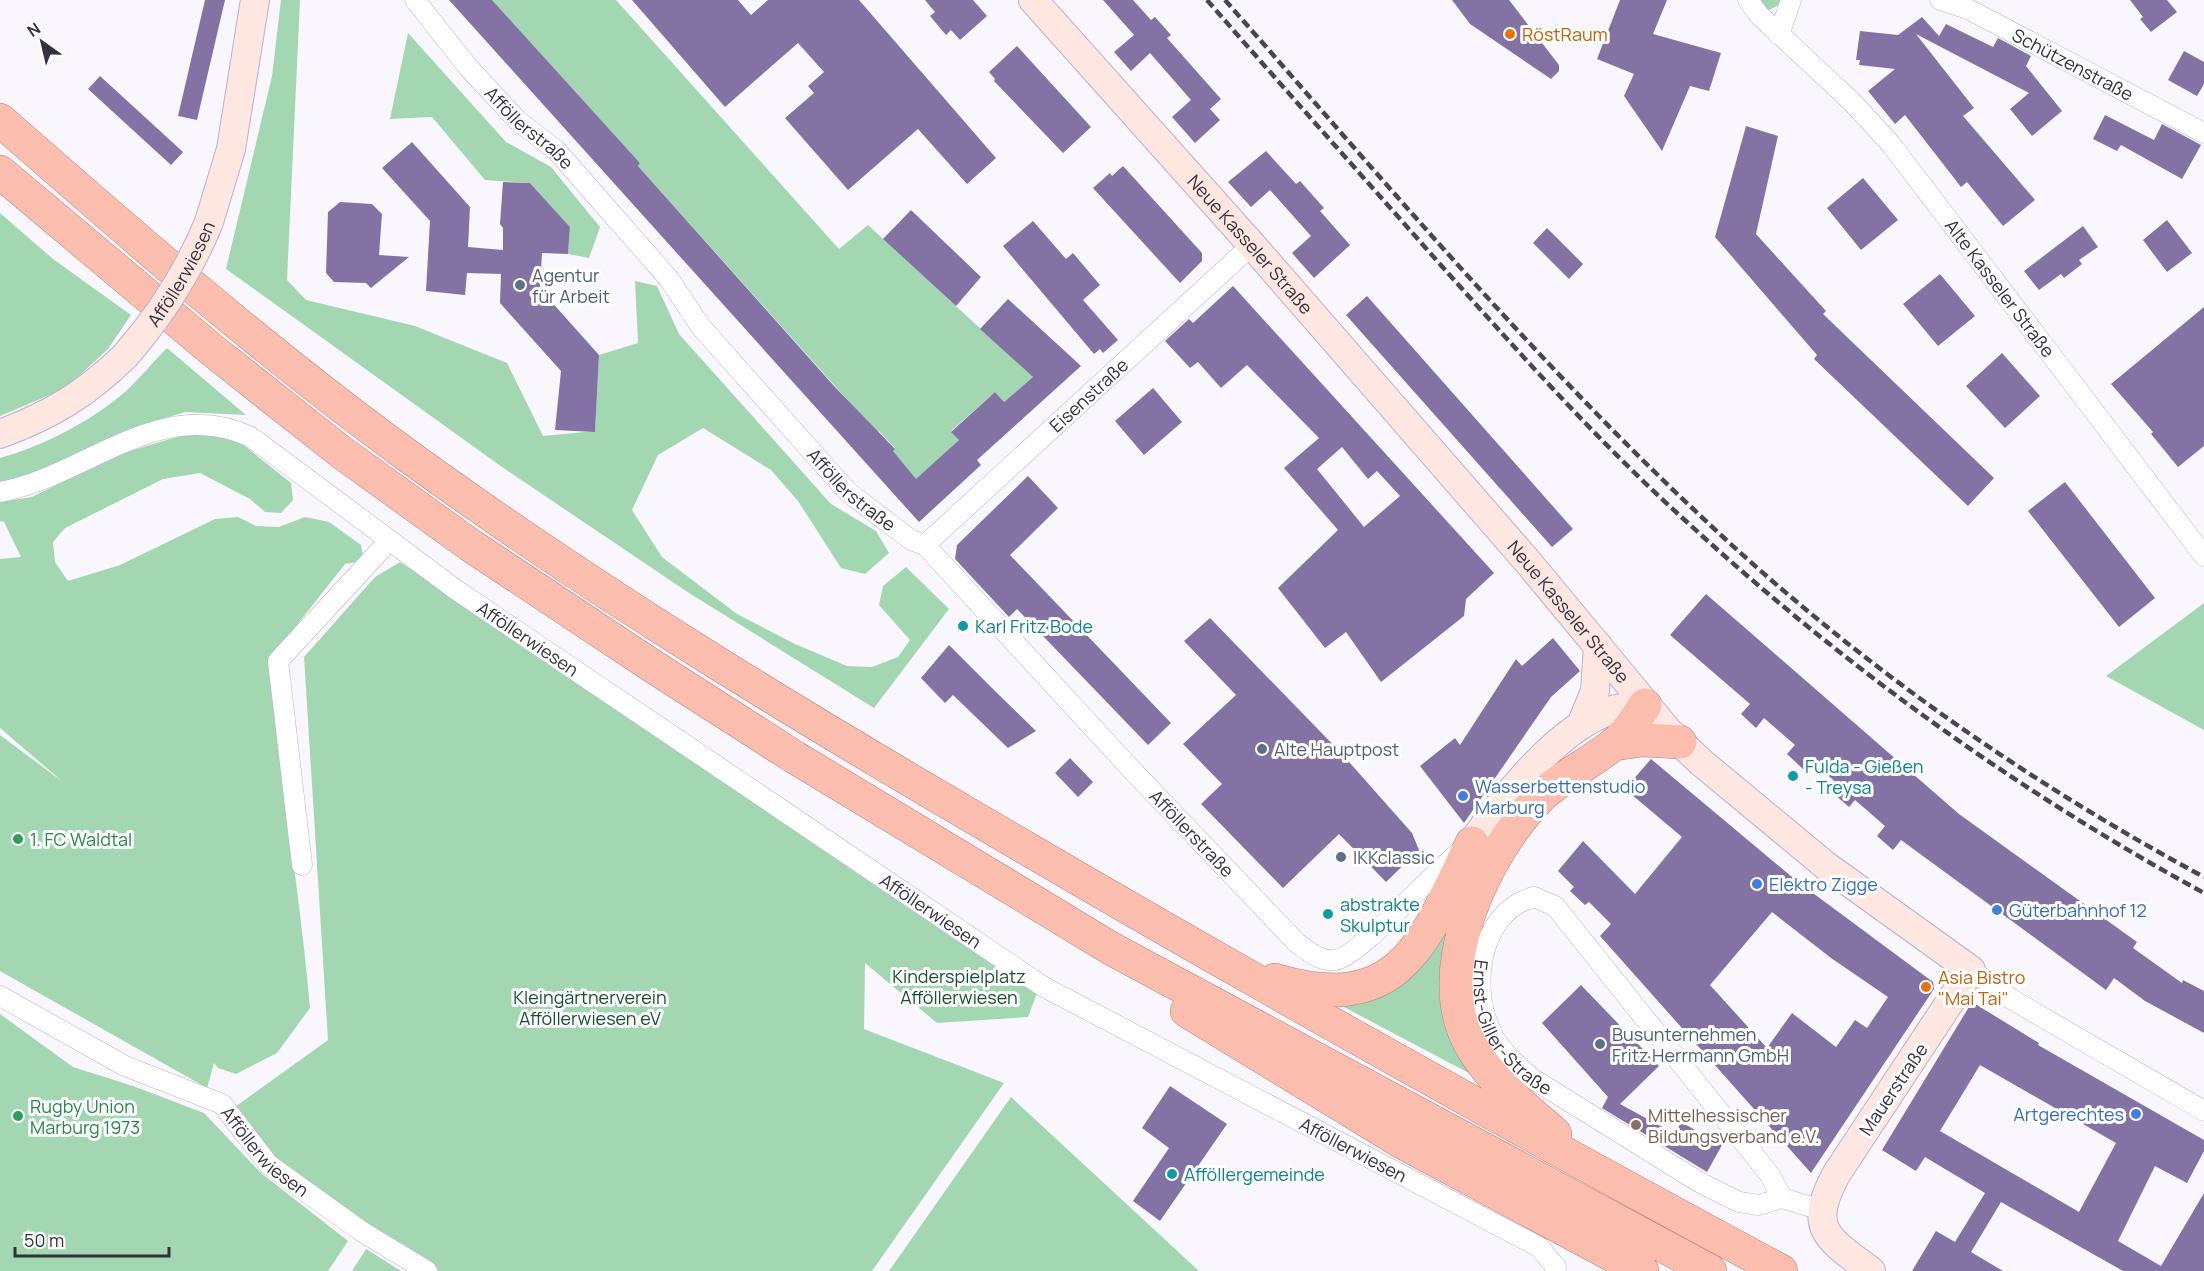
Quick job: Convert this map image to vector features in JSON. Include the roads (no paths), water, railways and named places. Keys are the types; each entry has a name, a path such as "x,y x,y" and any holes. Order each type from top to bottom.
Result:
{"highway":[{"path":"0,120 147,249 271,350 401,451 541,549 798,715 1230,967 1781,1271"},
{"path":"0,172 221,357 341,452 470,545 787,752 1112,948 1710,1271"},
{"path":"1610,1178 1489,1072 1472,1048 1464,1028 1457,1004 1455,981 1459,947 1465,923 1486,876 1516,828 1542,796 1615,744 1645,705"},
{"path":"1615,744 1642,740 1680,742"},
{"path":"1230,967 1308,989 1325,991 1346,991 1380,981 1396,970 1418,948 1472,843"},
{"path":"1112,948 1162,996 1400,1141 1642,1271"}],"main road":[{"name":"Afföllerwiesen","path":"0,434 63,407 97,383 125,356 173,296 193,260 209,222 231,149 255,0"},
{"name":"Neue Kasseler Straße","path":"1033,0 1252,245 1598,646 1645,705 1680,742 1825,865 1971,970"},
{"path":"1581,725 1595,691 1598,646"},
{"path":"1472,843 1506,796 1527,773 1581,725 1609,711 1645,705"},
{"name":"Mauerstraße","path":"1821,1210 1837,1173 1971,970"},
{"path":"1821,1210 1828,1236 1872,1271"}],"street":[{"name":"Afföllerstraße","path":"414,0 468,67 518,122 556,150 669,279 701,327 848,492 911,540 925,545 1131,770 1283,929 1315,955 1331,960 1349,954 1444,863 1472,843"},
{"name":"Alte Kasseler Straße","path":"1748,0 1759,15 1851,101 1890,143 2204,556"},
{"path":"1779,35 1791,0"},
{"name":"Schützenstraße","path":"1940,0 1970,5 2204,133"},
{"name":"Eisenstraße","path":"925,545 1252,245"},
{"name":"Afföllerwiesen","path":"0,492 33,484 114,446 176,426 229,427 251,437 455,590 1044,987 1539,1247 1556,1267 1555,1271"},
{"path":"302,865 278,661 390,541"},
{"name":"Ernst-Giller-Straße","path":"1782,1198 1770,1175 1555,906 1534,897 1512,906 1499,918 1488,938 1480,985 1483,1010 1494,1038 1510,1060 1533,1079 1699,1182 1739,1202 1759,1205 1782,1198 1821,1210"},
{"name":"Neue Kasseler Straße","path":"1971,970 2011,999 2204,1111"},
{"name":"Afföllerwiesen","path":"0,996 125,1066 222,1104 269,1165 361,1231 427,1271"}],"railway":[{"path":"1207,0 1524,358 1588,426 1688,523 1809,627 1935,724 2067,812 2204,893"},
{"path":"1225,0 1406,207 1529,342 1591,408 1722,536 1834,632 1952,721 2076,803 2204,877"}],"place":[{"name":"RöstRaum","path":"1510,34"},
{"name":"Agentur für Arbeit","path":"520,285"},
{"name":"Karl Fritz Bode","path":"963,626"},
{"name":"Alte Hauptpost","path":"1262,749"},
{"name":"Fulda - Gießen - Treysa","path":"1793,776"},
{"name":"Wasserbettenstudio Marburg","path":"1463,796"},
{"name":"1. FC Waldtal","path":"18,839"},
{"name":"IKKclassic","path":"1341,857"},
{"name":"Elektro Zigge","path":"1757,884"},
{"name":"Güterbahnhof 12","path":"1997,910"},
{"name":"abstrakte Skulptur","path":"1328,914"},
{"name":"Asia Bistro \"Mai Tai\"","path":"1926,987"},
{"name":"Busunternehmen Fritz Herrmann GmbH","path":"1600,1044"},
{"name":"Artgerechtes","path":"2136,1114"},
{"name":"Rugby Union Marburg 1973","path":"18,1116"},
{"name":"Mittelhessischer Bildungsverband e.V.","path":"1636,1125"},
{"name":"Afföllergemeinde","path":"1172,1174"}],"park label":[{"name":"Kinderspielplatz Afföllerwiesen","path":"959,986"},
{"name":"Kleingärtnerverein Afföllerwiesen eV","path":"590,1007"}]}
